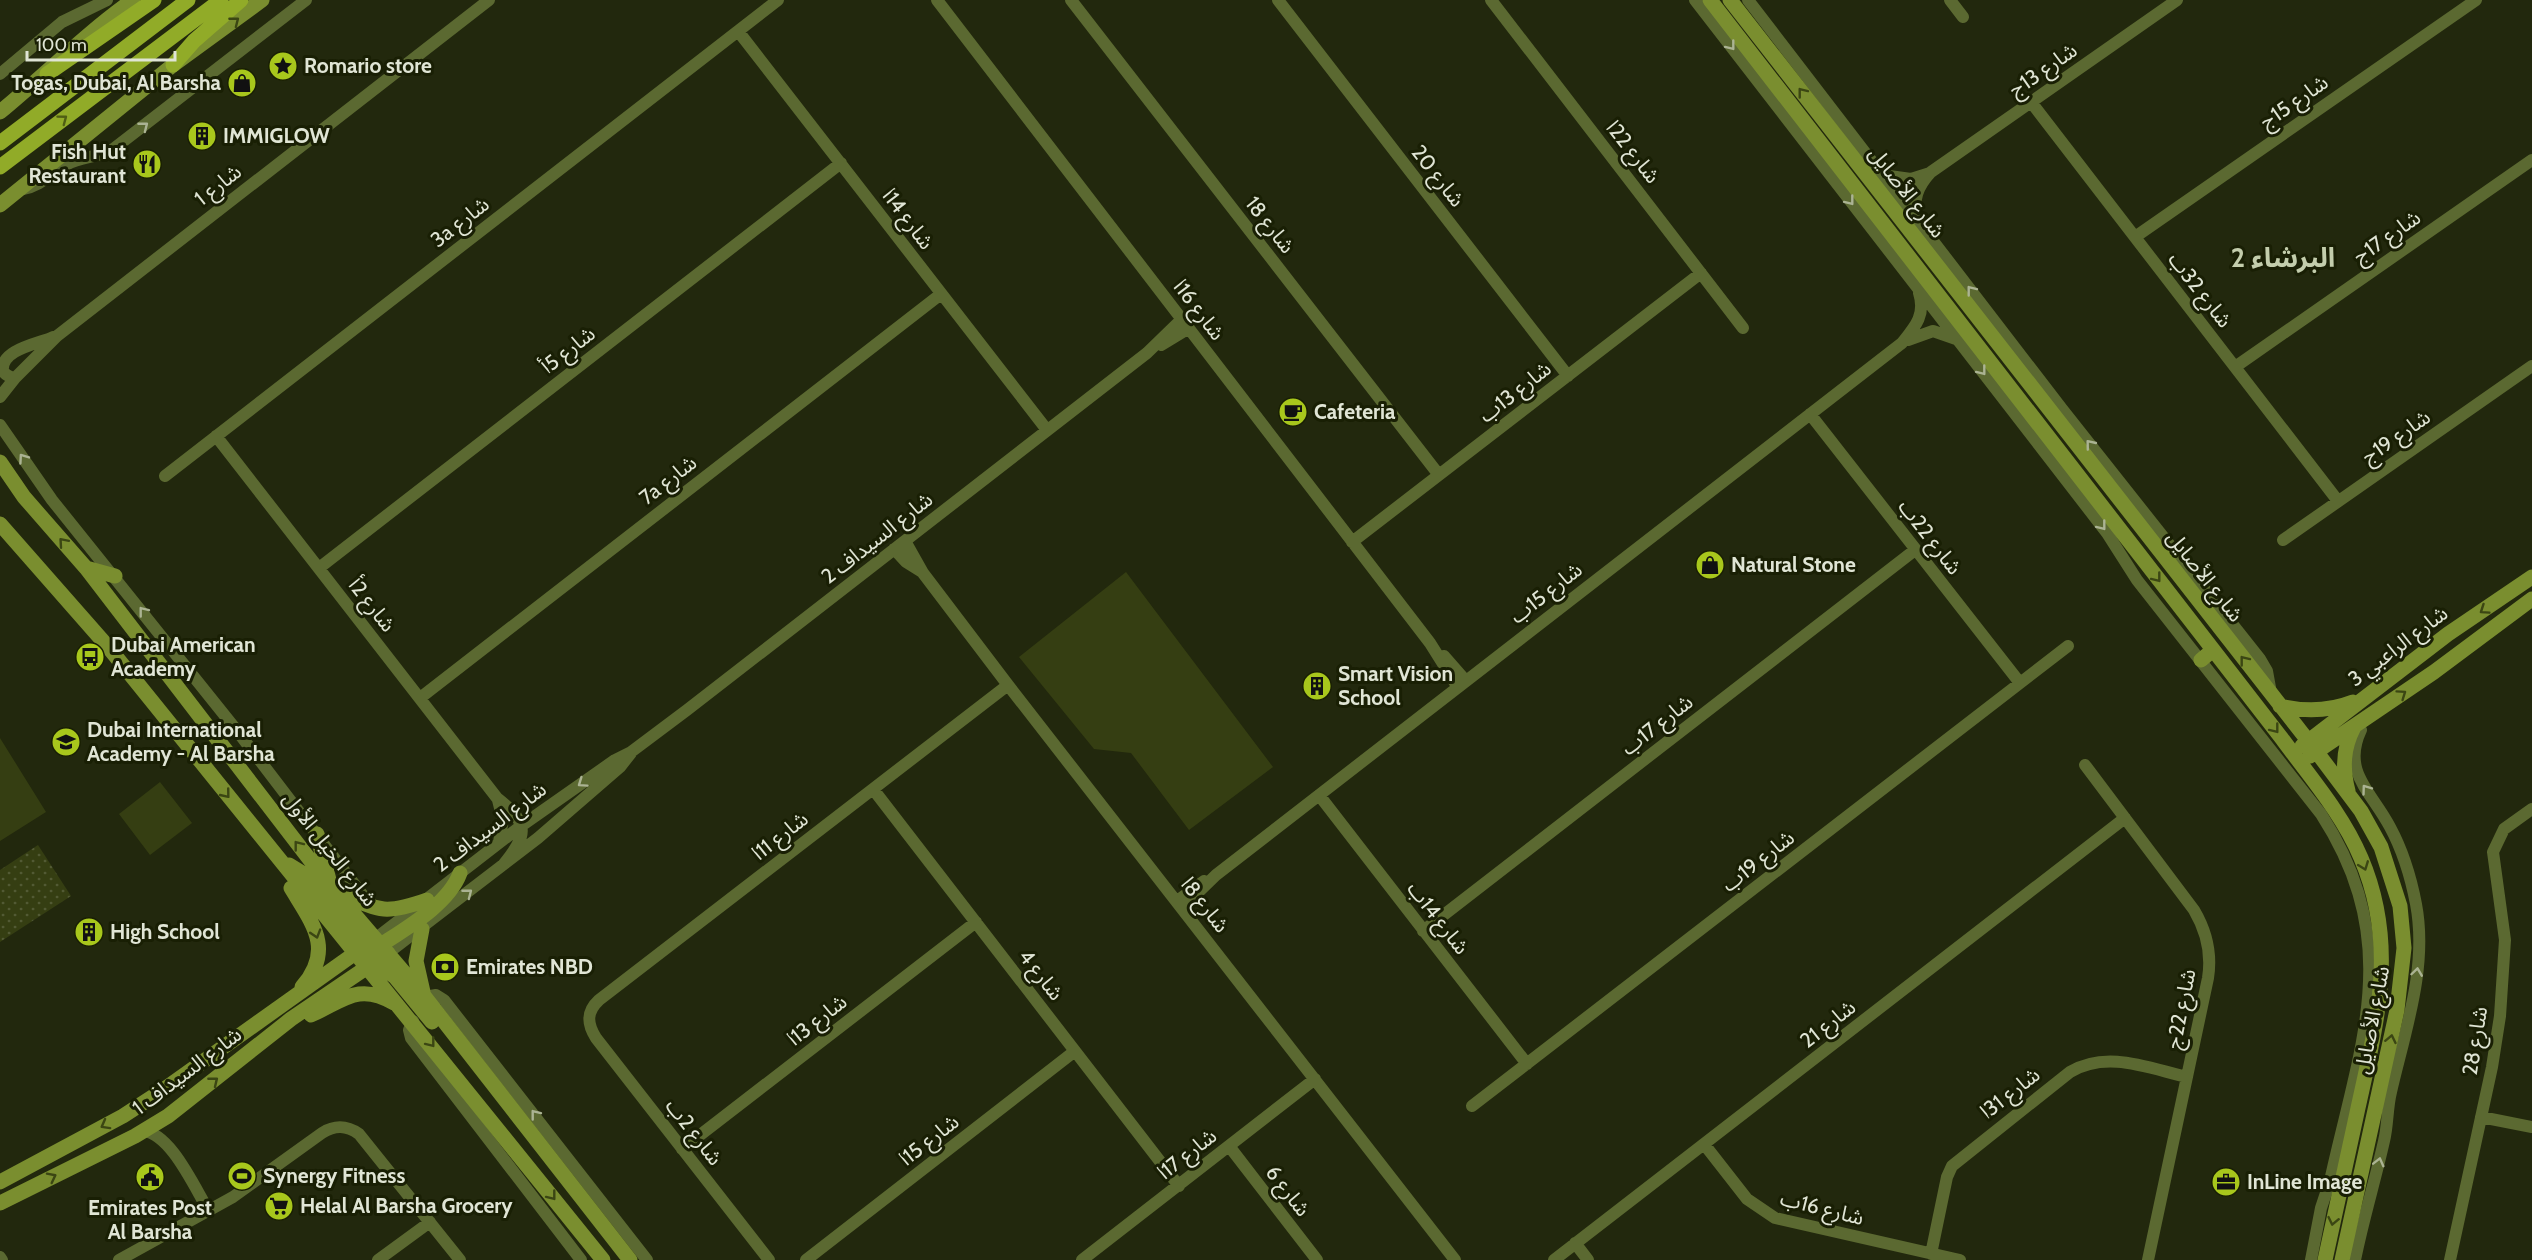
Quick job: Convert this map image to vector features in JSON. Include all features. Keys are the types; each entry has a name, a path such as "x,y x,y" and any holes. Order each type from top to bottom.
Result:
{"main road":[{"path":"47,74 154,0"},
{"path":"0,143 188,0"},
{"path":"0,167 221,0"},
{"path":"173,65 194,41 241,0"}],"street":[{"path":"0,74 62,22 107,0"},
{"path":"0,112 47,74 87,35 133,0"},
{"path":"0,205 173,65 262,0"},
{"path":"19,190 39,184 73,161 94,158 112,150 306,0"},
{"name":"شارع 1","path":"57,336 7,354 2,361 2,370 7,376 15,378 57,336 489,0"},
{"name":"3a شارع","path":"165,476 778,0"},
{"name":"شارع 16ا","path":"937,0 1461,683"},
{"name":"شارع 18","path":"1071,0 1439,475"},
{"name":"شارع 20","path":"1278,0 1568,376"},
{"name":"شارع 22ا","path":"1491,0 1743,328"},
{"path":"1695,0 1959,342 2062,465 2133,575 2333,832 2374,930 2366,1019 2311,1260"},
{"name":"شارع الأصايل","path":"1710,0 1901,247 2062,465 2213,650 2296,758 2353,842 2370,885 2382,979 2379,1012 2325,1260"},
{"name":"شارع الأصايل","path":"1730,0 2058,412 2349,795 2372,829 2389,866 2400,906 2404,968 2342,1260"},
{"path":"1748,0 1920,224 2058,412"},
{"path":"1950,0 1963,17"},
{"name":"شارع 13ج","path":"1920,224 1915,201 1920,185 1931,172 2177,0"},
{"name":"شارع 15ج","path":"2135,237 2476,0"},
{"name":"شارع 14ا","path":"738,31 1047,430"},
{"name":"شارع 32ب","path":"2031,102 2338,501"},
{"name":"شارع 17ج","path":"2235,367 2532,160"},
{"name":"شارع 5أ","path":"319,568 841,163"},
{"name":"شارع 13ج","path":"1882,175 1911,179 1931,172"},
{"path":"1901,247 1915,284"},
{"name":"شارع 13ب","path":"1352,542 1701,273"},
{"name":"شارع 15ب","path":"1179,904 1902,343 1916,326 1921,314 1922,302 1915,284"},
{"name":"7a شارع","path":"420,698 941,294"},
{"name":"شارع السيداف 2","path":"372,953 427,900 499,842 615,760 631,752 1185,324"},
{"name":"شارع 15ب","path":"1902,343 1933,331 1950,335 1959,342"},
{"name":"شارع 19ج","path":"2283,540 2532,366"},
{"path":"0,398 15,378"},
{"name":"شارع 22ب","path":"1810,414 2020,683"},
{"path":"0,425 47,493 115,576 372,907"},
{"name":"شارع 2أ","path":"216,436 497,798 521,825"},
{"name":"شارع الخيل الأول","path":"0,462 24,497 86,568 332,888 372,953 400,1006 603,1260"},
{"path":"0,475 24,497"},
{"name":"شارع الخيل الأول","path":"0,524 109,648 280,863 372,953 424,996 630,1260"},
{"name":"شارع 8ا","path":"900,545 906,562 923,573 1455,1260"},
{"name":"شارع 17ب","path":"1423,931 1915,550"},
{"path":"86,568 115,576"},
{"name":"شارع الراعبي 3","path":"2296,758 2370,694 2448,634 2532,577"},
{"name":"شارع الراعبي 3","path":"2312,746 2361,723 2532,599"},
{"name":"شارع 19ب","path":"1472,1106 2068,646"},
{"path":"2201,660 2213,650"},
{"name":"شارع 11ا","path":"589,1027 589,1015 599,1000 1008,685"},
{"path":"2275,700 2323,710 2347,704 2370,694"},
{"path":"2349,795 2344,775 2344,755 2361,723"},
{"path":"2355,1260 2384,1141 2387,1110 2417,974 2420,939 2416,905 2403,856 2391,827 2360,781 2354,765 2361,723"},
{"name":"شارع السيداف 2","path":"372,953 422,929 538,838 621,766 631,752"},
{"name":"شارع 22ج","path":"2085,765 2194,910 2207,938 2210,968 2148,1260"},
{"name":"شارع 4","path":"873,789 1179,1186"},
{"name":"شارع 14ب","path":"1319,795 1527,1064"},
{"name":"شارع 2أ","path":"497,798 503,820 499,842"},
{"name":"شارع 28","path":"2450,1260 2495,1050 2503,991 2505,940 2493,859 2497,840 2504,829 2532,809"},
{"name":"شارع 21","path":"1554,1260 2125,818"},
{"path":"503,864 522,842 521,825"},
{"path":"317,834 332,888 372,907 392,911 427,900"},
{"path":"280,863 287,881 314,925 319,940 319,955 315,969 292,998"},
{"path":"460,873 456,884 444,900 372,953 446,1039 463,1048"},
{"name":"شارع 13ا","path":"682,1149 976,922"},
{"path":"422,929 416,961 424,996 436,995 444,1000 647,1260"},
{"name":"شارع السيداف 1","path":"0,1182 123,1116 292,998 372,953"},
{"name":"شارع السيداف 1","path":"2,1201 143,1131 168,1116 372,953"},
{"path":"291,1019 310,1015 354,994 378,995 400,1006"},
{"path":"413,1021 409,1029 411,1038 580,1260"},
{"name":"شارع 2ب","path":"589,1027 770,1260"},
{"name":"شارع 15ا","path":"806,1260 1075,1051"},
{"name":"شارع 31ا","path":"1931,1254 1947,1177 1956,1161 2070,1072 2087,1063 2105,1060 2187,1077"},
{"name":"شارع 17ا","path":"1082,1260 1315,1079"},
{"path":"168,1116 168,1145"},
{"path":"2481,1117 2532,1127"},
{"path":"119,1260 209,1211 258,1180 322,1133 336,1127 345,1127 359,1134 460,1260"},
{"path":"143,1131 158,1134 168,1145 209,1211"},
{"name":"شارع 16ب","path":"1704,1144 1747,1199 1775,1218 1960,1260"},
{"name":"شارع 6","path":"1229,1146 1317,1260"},
{"path":"2,1201 41,1161"},
{"path":"0,1173 12,1169 22,1171"},
{"path":"378,1260 430,1222"},
{"path":"590,1243 591,1260"},
{"path":"1575,1243 1588,1260"}],"green space":[{"path":"1126,572 1273,767 1189,830 1131,753 1094,749 1019,657"},
{"path":"0,738 46,812 0,841"},
{"path":"160,782 192,823 150,855 119,814"},
{"path":"38,845 71,896 0,942 0,870"}],"place":[{"name":"Romario store","path":"283,66"},
{"name":"Togas, Dubai, Al Barsha","path":"242,83"},
{"name":"IMMIGLOW","path":"202,136"},
{"name":"Fish Hut Restaurant","path":"147,164"},
{"name":"Cafeteria","path":"1293,412"},
{"name":"Natural Stone","path":"1710,565"},
{"name":"Dubai American Academy","path":"90,657"},
{"name":"Smart Vision School","path":"1317,686"},
{"name":"Dubai International Academy - Al Barsha","path":"66,742"},
{"name":"High School","path":"89,932"},
{"name":"Emirates NBD","path":"445,967"},
{"name":"Synergy Fitness","path":"242,1176"},
{"name":"Emirates Post Al Barsha","path":"150,1177"},
{"name":"InLine Image","path":"2226,1182"},
{"name":"Helal Al Barsha Grocery","path":"279,1206"}],"district":[{"name":"البرشاء 2","path":"2283,258"}]}
